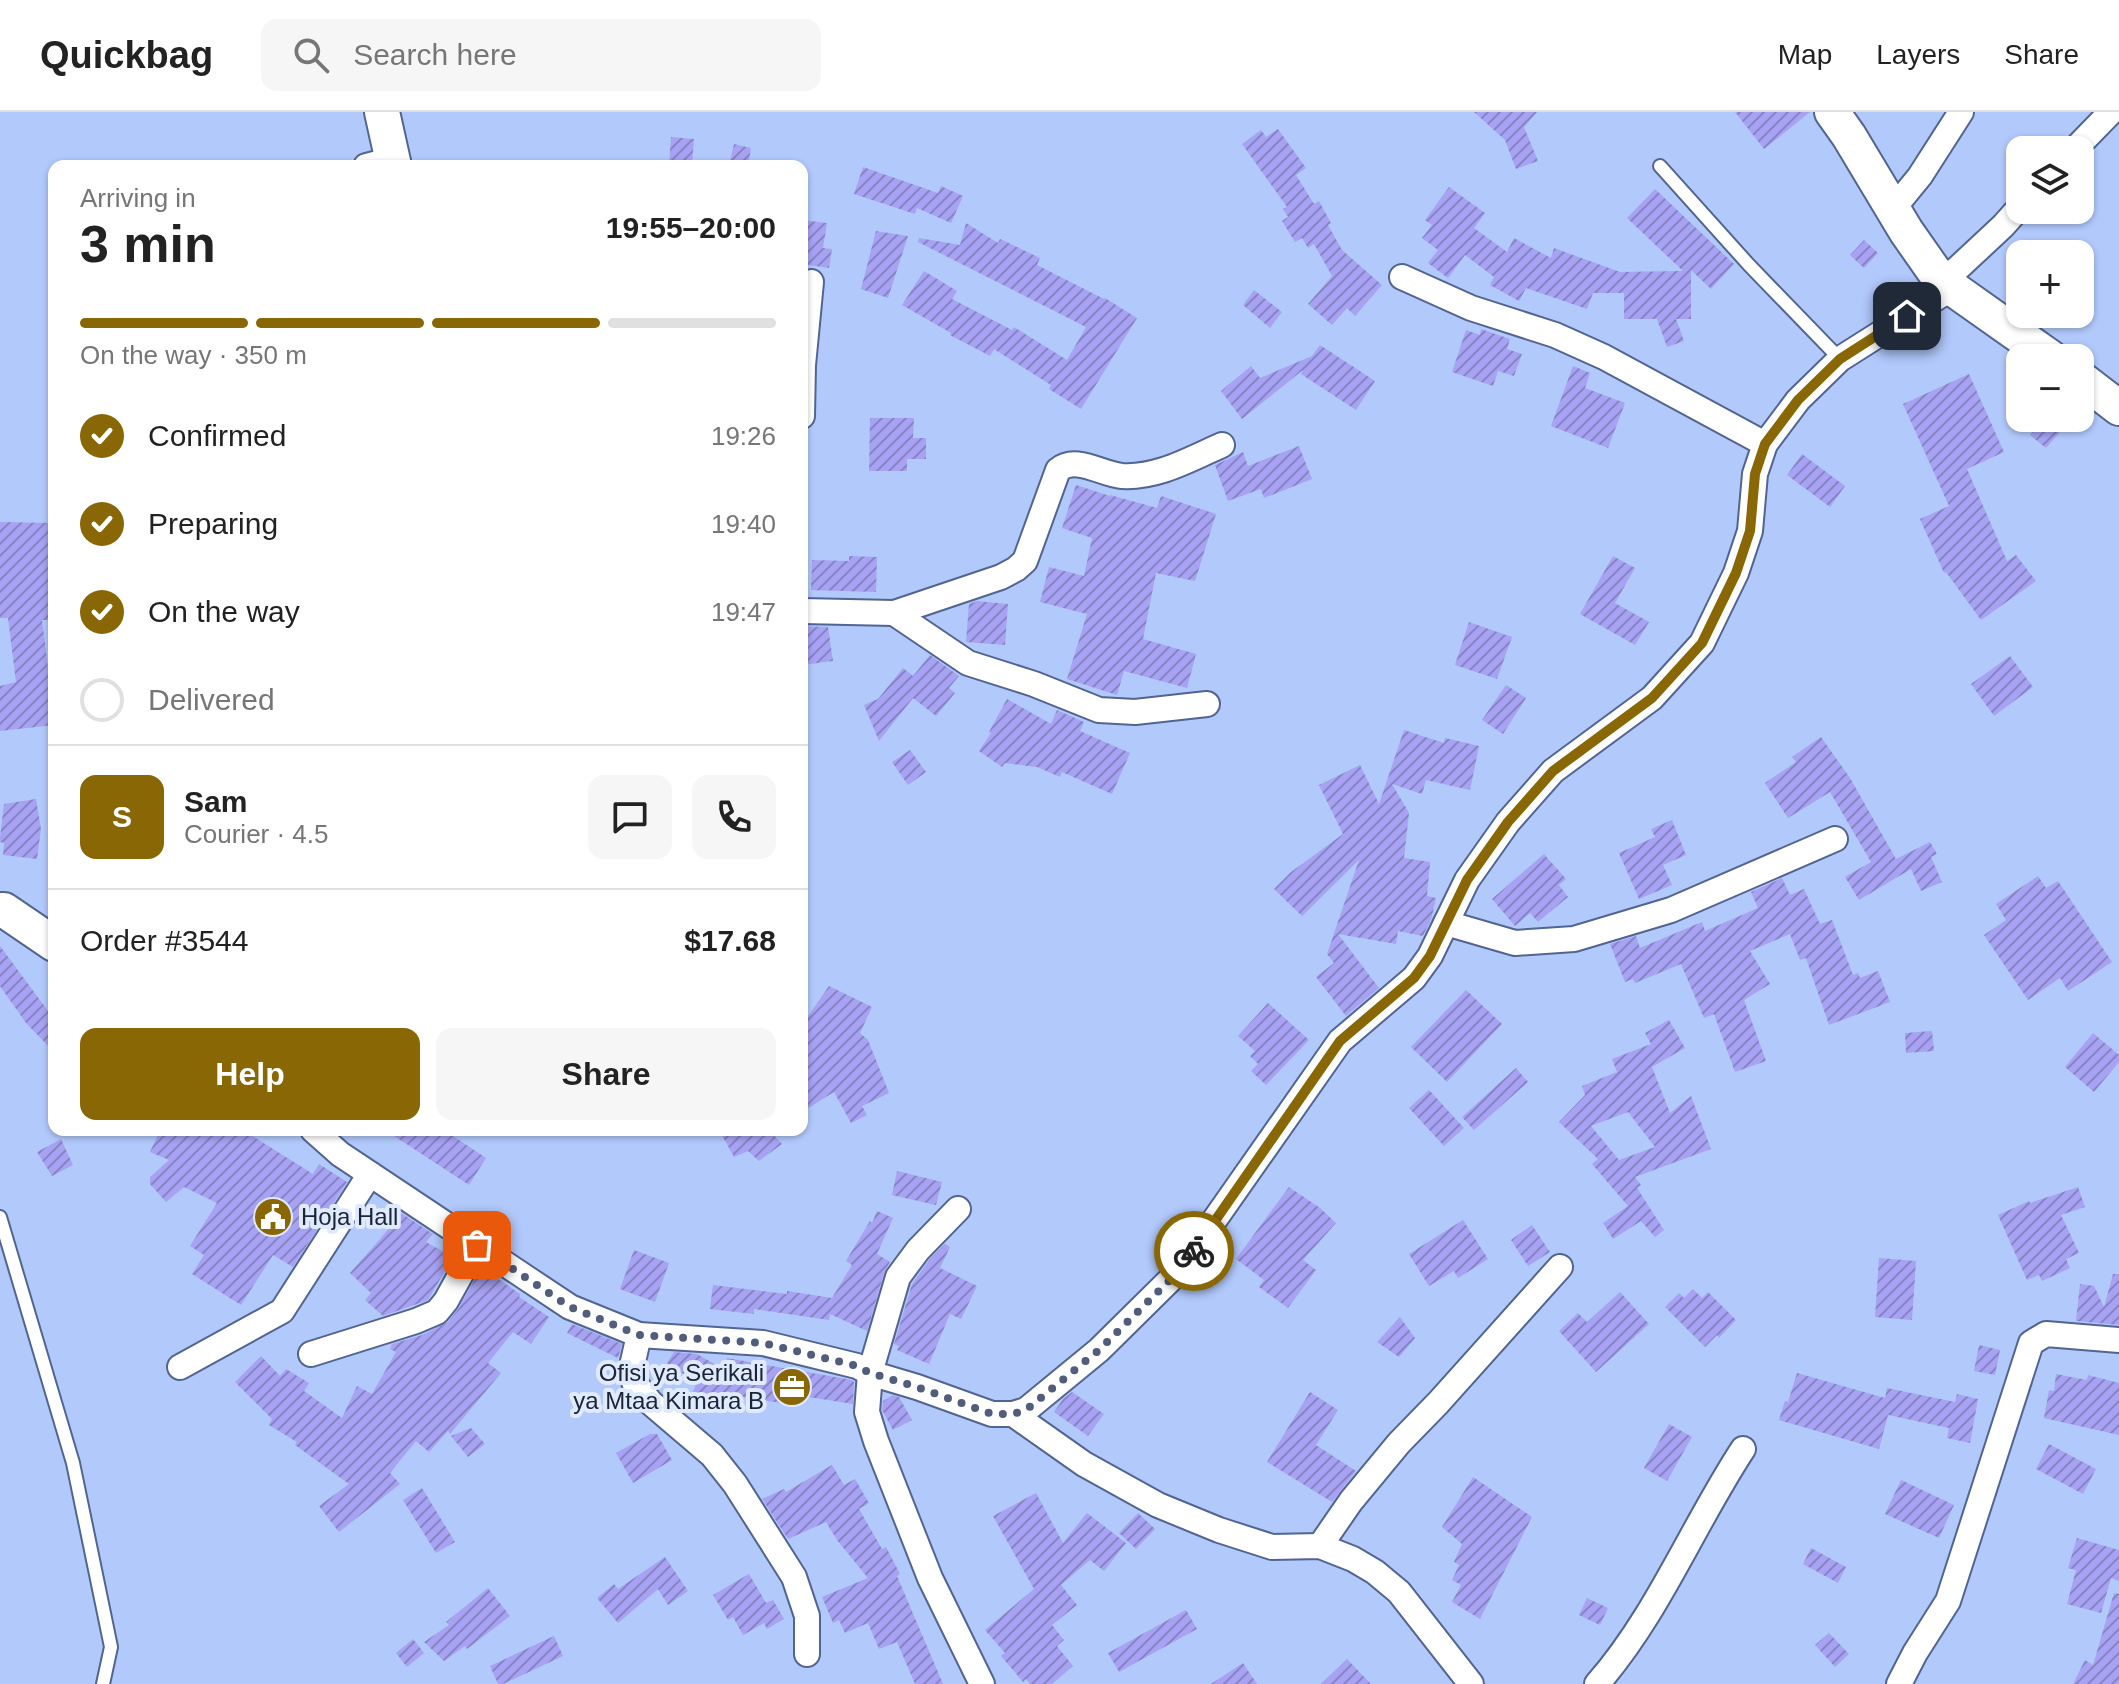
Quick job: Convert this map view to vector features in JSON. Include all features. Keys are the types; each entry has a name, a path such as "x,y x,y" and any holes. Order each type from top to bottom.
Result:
{"street":[{"path":"382,112 385,160"},
{"path":"1832,112 1934,271 2032,344"},
{"path":"1893,209 1920,176 1961,112"},
{"path":"2088,136 2111,112"},
{"path":"320,1136 340,1154 570,1307 639,1335 763,1343 857,1366 992,1414 1013,1414 1026,1410 1099,1350 1178,1272 1340,1041 1414,978 1430,956 1467,880 1508,822 1553,771 1652,698 1702,643 1736,573 1750,531 1755,474 1765,444 1798,400 1840,359 1948,284 2006,223"},
{"path":"1402,277 1471,308 1555,335 1604,357 1765,444"},
{"path":"808,313 811,282"},
{"path":"2094,389 2119,408"},
{"path":"808,611 894,613 1001,577 1016,569 1025,561 1058,470 1065,464 1074,463 1117,475 1138,476 1166,469 1222,445"},
{"path":"894,613 968,663 1034,684 1099,710 1135,712 1207,704"},
{"path":"1446,923 1515,943 1574,939 1671,910 1835,839"},
{"path":"0,910 48,940"},
{"path":"180,1367 282,1311 370,1174"},
{"path":"958,1209 918,1250 898,1277 870,1373 867,1412 930,1578 982,1684"},
{"path":"311,1354 437,1312 477,1245"},
{"path":"1320,1546 1351,1501 1399,1443 1560,1267"},
{"path":"1899,1684 1948,1601 2031,1343 2046,1334 2119,1340"},
{"path":"639,1335 632,1366 634,1382 651,1403 712,1455 735,1484 794,1577 807,1616 807,1654"},
{"path":"1013,1414 1084,1464 1158,1505 1272,1547 1320,1546 1353,1559 1399,1592 1471,1684"},
{"path":"1597,1684 1635,1635 1743,1449"}],"lane":[{"path":"1660,166 1749,265 1840,359"},
{"path":"0,1217 73,1463 111,1647 103,1684"}],"building":[{"path":"1474,112 1537,112 1524,127 1538,161 1516,169 1505,140"},
{"path":"1735,112 1810,112 1764,149"},
{"path":"1278,129 1306,168 1296,175 1314,204 1319,201 1342,250 1382,285 1355,316 1347,308 1332,325 1308,304 1332,276 1314,244 1308,248 1302,238 1295,242 1282,221 1288,217 1283,209 1287,207 1242,144 1261,130 1266,137"},
{"path":"671,137 694,139 692,160 669,160"},
{"path":"734,144 751,148 749,160 730,160"},
{"path":"863,167 938,193 941,186 963,196 951,223 917,208 915,214 854,194"},
{"path":"1449,187 1485,213 1474,228 1507,252 1514,238 1551,258 1554,248 1620,272 1683,271 1627,218 1655,189 1734,264 1711,289 1691,270 1691,319 1676,319 1684,341 1667,347 1657,319 1624,319 1624,293 1593,293 1587,309 1526,288 1519,301 1490,285 1494,277 1465,255 1448,278 1428,263 1438,250 1422,238 1432,225 1425,220"},
{"path":"808,221 827,223 823,248 832,249 829,268 808,265"},
{"path":"966,223 998,243 1000,239 1040,258 1037,265 1105,298 1137,318 1081,409 1049,389 1051,385 994,349 990,356 902,305 924,271 957,291 952,299 1012,330 1014,327 1067,360 1086,327 918,242 919,238 960,245"},
{"path":"876,231 908,236 888,298 861,289"},
{"path":"1864,240 1878,253 1864,268 1850,255"},
{"path":"1254,290 1282,312 1270,328 1243,305"},
{"path":"1481,329 1510,339 1507,349 1522,354 1514,376 1498,371 1493,386 1452,372 1466,330 1480,335"},
{"path":"1320,345 1375,381 1356,410 1301,374 1303,370 1242,419 1221,391 1251,366 1260,378 1312,356"},
{"path":"1573,366 1590,373 1585,388 1625,403 1608,448 1551,426"},
{"path":"1969,374 2004,452 1967,469 2007,561 2016,555 2036,581 1981,620 1944,573 1920,519 1949,506 1903,404"},
{"path":"870,418 914,418 913,438 926,438 926,459 907,459 907,471 869,471"},
{"path":"2032,432 2060,432 2046,448 2030,435"},
{"path":"1299,446 1312,479 1264,498 1261,489 1228,501 1215,465 1243,452 1248,466"},
{"path":"1802,454 1845,486 1830,507 1787,475"},
{"path":"1076,485 1157,508 1161,496 1216,514 1195,581 1156,573 1143,639 1196,654 1187,688 1124,671 1117,695 1067,679 1087,614 1040,602 1049,567 1084,576 1092,538 1062,528"},
{"path":"0,522 48,523 48,620 42,620 48,668 48,726 0,731 0,686 16,682 8,618 0,618"},
{"path":"849,556 877,557 876,592 811,590 812,560 849,561"},
{"path":"1613,556 1635,568 1615,603 1649,622 1635,645 1580,614"},
{"path":"977,601 1008,604 1005,645 966,642 969,604"},
{"path":"1469,622 1512,637 1497,679 1455,665"},
{"path":"808,626 828,627 833,661 808,664"},
{"path":"930,655 959,676 949,688 955,693 936,716 913,698 879,741 864,705 878,699 903,668 913,676"},
{"path":"2010,656 2033,687 1994,716 1971,684"},
{"path":"1506,685 1526,698 1503,734 1482,720"},
{"path":"1007,699 1051,724 1057,710 1084,722 1080,731 1130,753 1112,794 1062,772 1060,777 1037,767 1005,763 1002,767 979,751"},
{"path":"1404,730 1444,743 1445,738 1479,746 1470,790 1426,780 1422,794 1392,784 1409,813 1404,858 1430,862 1427,896 1436,898 1423,936 1398,931 1396,944 1338,934 1379,988 1346,1016 1316,977 1334,963 1327,954 1359,860 1302,916 1274,889 1291,872 1343,834 1319,785 1360,765 1379,804"},
{"path":"1821,737 1850,778 1896,859 1930,842 1937,854 1931,857 1942,882 1921,891 1911,869 1859,900 1845,877 1871,862 1830,792 1788,818 1765,783 1796,762 1792,757"},
{"path":"910,750 926,772 908,785 892,762"},
{"path":"36,799 41,829 37,859 3,855 4,843 0,842 0,838 4,804"},
{"path":"1672,820 1686,855 1663,865 1672,885 1639,899 1619,853 1655,837 1651,829"},
{"path":"1544,854 1566,879 1559,885 1568,897 1538,922 1530,913 1515,926 1492,899"},
{"path":"2038,876 2046,888 2058,881 2112,962 2068,991 2060,978 2028,1000 1984,935 2006,920 1996,904"},
{"path":"1782,878 1790,895 1804,889 1820,924 1832,920 1853,975 1858,973 1860,978 1878,971 1890,1002 1829,1025 1806,958 1800,960 1790,934 1750,951 1770,984 1744,1000 1766,1061 1735,1072 1714,1014 1704,1018 1681,964 1635,983 1633,979 1625,982 1610,944 1636,936 1640,948 1702,922 1705,931 1758,908 1751,892"},
{"path":"0,946 48,1011 48,1046 26,1023 0,986"},
{"path":"829,986 872,1007 860,1033 868,1040 889,1093 862,1106 867,1115 851,1123 834,1092 808,1108 808,1016"},
{"path":"1466,990 1502,1024 1447,1082 1411,1047"},
{"path":"1268,1003 1309,1040 1266,1085 1251,1071 1258,1064 1250,1056 1255,1051 1238,1036"},
{"path":"1669,1020 1685,1048 1652,1067 1670,1113 1691,1096 1711,1149 1635,1177 1641,1185 1637,1188 1664,1230 1655,1237 1641,1221 1613,1239 1603,1223 1628,1206 1592,1164 1598,1159 1559,1122 1585,1095 1582,1086 1617,1072 1612,1059 1651,1044 1645,1033","holes":["1628,1112 1655,1147 1619,1160 1591,1126"]},
{"path":"1932,1031 1934,1051 1906,1053 1905,1033"},
{"path":"2093,1033 2119,1055 2119,1062 2094,1092 2065,1067"},
{"path":"1516,1068 1528,1082 1474,1130 1462,1117"},
{"path":"1429,1090 1464,1128 1444,1146 1409,1108"},
{"name":"Hoja Hall","path":"157,1136 253,1136 313,1174 319,1164 347,1182 293,1267 273,1255 241,1305 192,1274 204,1255 190,1246 217,1203 184,1187 166,1202 150,1184 150,1177 169,1160 150,1152"},
{"path":"394,1136 453,1136 486,1158 469,1185"},
{"path":"722,1136 775,1136 782,1144 759,1161 748,1151 734,1157"},
{"path":"61,1139 73,1165 52,1176 37,1152"},
{"path":"897,1171 942,1182 936,1205 892,1195"},
{"path":"1289,1187 1336,1223 1303,1260 1316,1270 1288,1308 1259,1287 1264,1280 1236,1259"},
{"path":"2078,1187 2085,1207 2061,1215 2079,1253 2066,1259 2070,1268 2042,1281 2039,1275 2027,1280 1998,1215 2029,1201"},
{"path":"877,1211 893,1218 877,1254 890,1262 867,1331 830,1314 829,1320 754,1309 754,1314 710,1309 713,1285 832,1298 852,1265 846,1261"},
{"path":"401,1213 433,1234 426,1242 453,1257 428,1300 383,1316 365,1300 371,1293 350,1273"},
{"path":"1463,1220 1488,1259 1458,1278 1454,1271 1429,1286 1409,1254"},
{"path":"1532,1225 1550,1252 1528,1266 1511,1240"},
{"path":"945,1244 950,1247 940,1268 977,1286 961,1319 950,1314 929,1364 897,1350 899,1346 894,1344 912,1284"},
{"path":"634,1250 669,1263 655,1302 620,1289"},
{"path":"1879,1258 1916,1261 1912,1320 1875,1317"},
{"path":"481,1268 549,1317 531,1344 513,1332 488,1363 501,1373 450,1434 448,1431 429,1452 416,1441 390,1473 400,1484 339,1532 319,1506 349,1484 295,1445 297,1442 269,1425 272,1419 235,1382 261,1356 280,1376 286,1369 309,1383 304,1391 342,1418 357,1386 372,1394 396,1352 390,1349 392,1344 422,1335 448,1322"},
{"path":"2113,1274 2119,1274 2119,1325 2076,1321 2080,1284 2094,1286 2104,1307"},
{"path":"1693,1289 1702,1298 1708,1292 1736,1320 1719,1338 1717,1335 1705,1347 1665,1307 1679,1293 1684,1298"},
{"path":"1620,1292 1649,1324 1596,1372 1559,1331 1578,1313 1587,1322"},
{"path":"1400,1317 1415,1338 1399,1357 1377,1342"},
{"path":"572,1324 622,1344 618,1358 567,1333"},
{"path":"1979,1345 2000,1350 1995,1375 1974,1371"},
{"name":"Ofisi ya Serikali ya Mtaa Kimara B","path":"674,1352 697,1354 725,1370 727,1358 852,1380 853,1404 790,1394 788,1404 718,1393 716,1399 692,1393 697,1383 667,1363"},
{"path":"1797,1373 1885,1398 1887,1388 1955,1402 1957,1394 1978,1399 1970,1443 1947,1438 1949,1428 1888,1415 1879,1449 1779,1420"},
{"path":"2056,1374 2087,1380 2088,1375 2119,1383 2119,1435 2044,1418 2049,1390 2054,1391"},
{"path":"1072,1392 1104,1414 1088,1436 1054,1412"},
{"path":"1310,1392 1338,1410 1316,1445 1356,1471 1332,1502 1267,1462"},
{"path":"893,1395 899,1397 912,1420 893,1430 882,1410 883,1401"},
{"path":"1669,1424 1692,1437 1667,1481 1644,1468"},
{"path":"471,1428 485,1444 468,1457 451,1436"},
{"path":"650,1434 657,1434 672,1460 633,1483 616,1453"},
{"path":"2049,1444 2096,1469 2083,1494 2036,1469"},
{"path":"832,1465 844,1485 855,1479 869,1503 859,1509 882,1549 886,1547 900,1574 897,1576 943,1684 915,1684 897,1642 879,1649 868,1623 845,1633 839,1620 833,1623 822,1597 868,1578 826,1522 788,1539 762,1499 784,1489 786,1492"},
{"path":"1473,1477 1532,1517 1480,1619 1452,1602 1461,1585 1452,1580 1459,1565 1454,1562 1462,1544 1442,1527"},
{"path":"1901,1480 1954,1505 1939,1538 1885,1514"},
{"path":"422,1488 455,1542 436,1553 403,1500"},
{"path":"1036,1493 1063,1543 1087,1513 1126,1543 1104,1571 1090,1560 1061,1585 1077,1605 1052,1625 1064,1640 1057,1646 1073,1666 1052,1684 1030,1684 1026,1679 1023,1682 1001,1656 1005,1653 985,1630 1034,1589 993,1516"},
{"path":"1138,1513 1155,1529 1136,1549 1119,1533"},
{"path":"2077,1538 2119,1550 2119,1581 2111,1578 2101,1613 2067,1604 2076,1570 2068,1568"},
{"path":"1811,1548 1846,1567 1838,1583 1803,1564"},
{"path":"665,1557 688,1591 668,1605 658,1589 618,1623 597,1598 614,1584 618,1589"},
{"path":"749,1574 766,1603 773,1600 784,1619 767,1629 764,1623 743,1635 733,1617 728,1620 713,1595"},
{"path":"488,1588 510,1616 467,1649 465,1646 444,1661 424,1642 449,1625 446,1622"},
{"path":"2114,1593 2119,1594 2119,1684 2073,1684 2085,1660 2093,1665"},
{"path":"1587,1598 1608,1608 1600,1625 1579,1615"},
{"path":"1186,1610 1197,1629 1119,1672 1108,1653"},
{"path":"1829,1633 1849,1654 1835,1667 1815,1645"},
{"path":"554,1636 563,1656 498,1684 490,1666"},
{"path":"413,1639 424,1653 407,1667 396,1653"},
{"path":"1347,1659 1371,1684 1321,1684"},
{"path":"1243,1663 1257,1684 1211,1684"}],"way so far":[{"path":"477,1245 570,1307 639,1335 763,1343 857,1366 992,1414 1013,1414 1026,1410 1099,1350 1178,1272 1194,1251"}],"place":[{"name":"Hoja Hall","path":"273,1217"},
{"name":"Ofisi ya Serikali ya Mtaa Kimara B","path":"792,1387"}],"route":[{"path":"1194,1251 1340,1041 1414,978 1430,956 1467,880 1508,822 1553,771 1652,698 1702,643 1736,573 1750,531 1755,474 1765,444 1798,400 1840,359 1907,316"}]}
